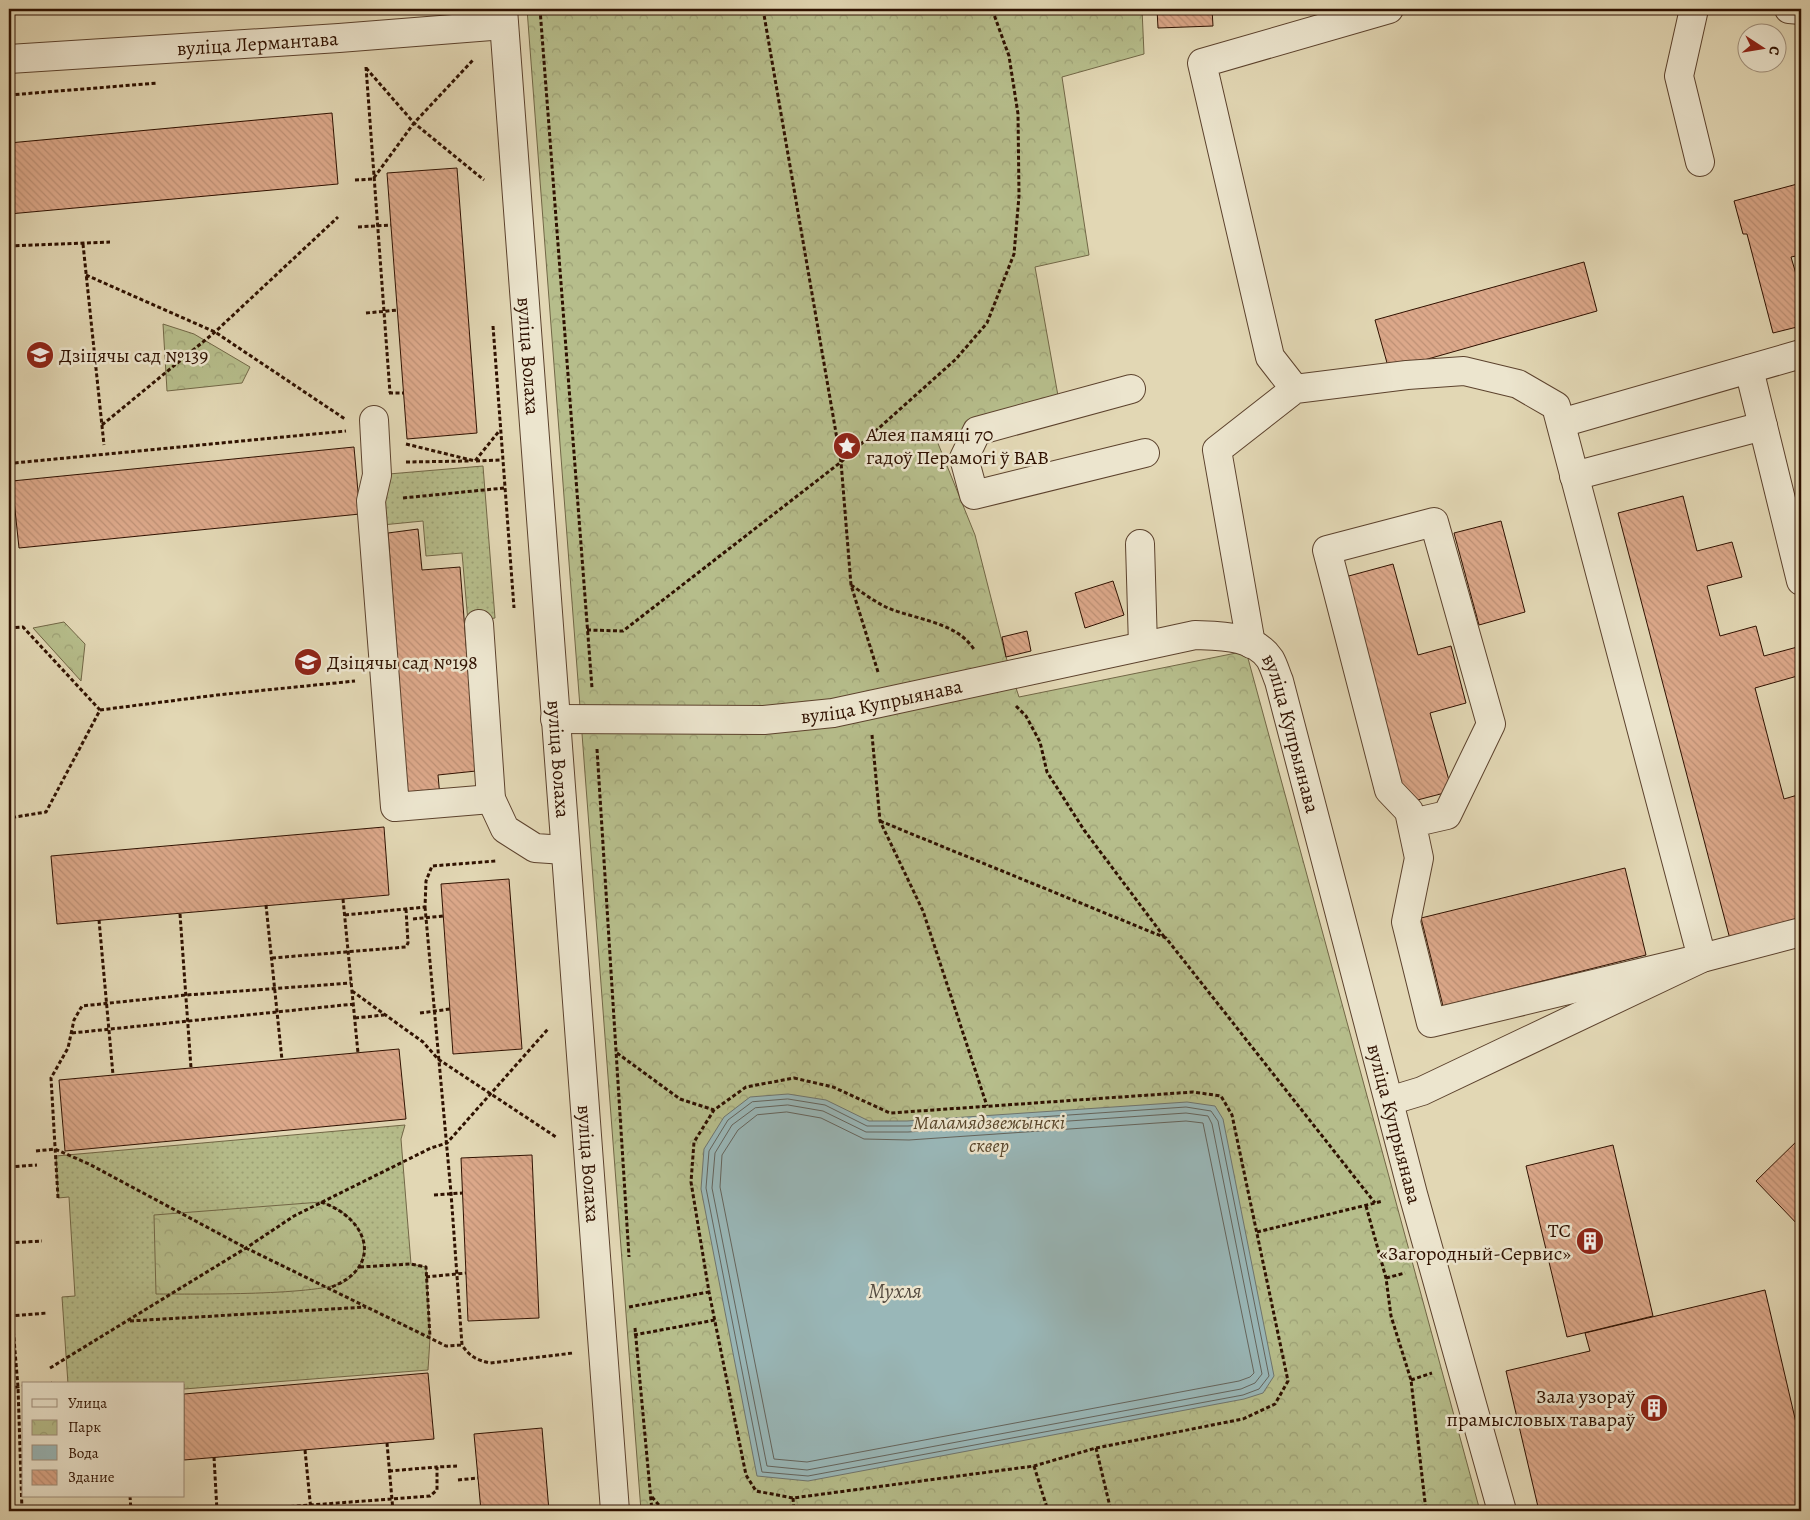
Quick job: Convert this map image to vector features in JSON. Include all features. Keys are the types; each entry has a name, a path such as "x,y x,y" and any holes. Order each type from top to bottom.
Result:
{"street":[{"path":"1295,389 1270,357 1202,63 1388,9"},
{"path":"1694,9 1679,76 1700,162"},
{"path":"1789,9 1801,10"},
{"name":"вуліца Лермантава","path":"9,59 347,38 503,17"},
{"name":"вуліца Волаха","path":"503,17 615,1511"},
{"path":"1561,424 1801,354"},
{"path":"1748,369 1801,581"},
{"path":"1251,644 1217,450 1295,389 1407,375 1464,371 1518,384 1556,406 1702,958"},
{"path":"1131,389 977,431 964,458 974,495 1145,453"},
{"path":"373,421 377,475 371,501 395,807 492,799"},
{"path":"1574,476 1763,426"},
{"path":"1412,823 1447,815 1491,724 1434,522 1327,550 1389,790 1410,811 1412,823 1419,858 1406,922 1431,1023 1702,958 1801,932"},
{"path":"1140,544 1143,646"},
{"path":"479,624 492,799 504,829 535,848 565,850"},
{"name":"вуліца Купрыянава","path":"555,719 764,720 832,713 1195,635 1226,636 1251,644 1269,658 1279,681 1389,1101 1502,1511"},
{"path":"1389,1101 1422,1091 1702,958"}],"path":[{"path":"540,9 595,720 630,1267"},
{"path":"763,9 841,462 851,585 879,704 880,821 923,911 987,1106"},
{"path":"587,630 623,631 841,462 956,359 987,324 1014,254 1018,196 1018,114 1009,56 992,9"},
{"path":"373,179 414,123 473,60"},
{"path":"373,421 383,312 366,67 414,123 484,180"},
{"path":"355,180 373,179"},
{"path":"102,426 214,332 338,216"},
{"path":"358,227 391,225"},
{"path":"9,246 110,242"},
{"path":"83,244 104,445"},
{"path":"86,275 214,332 350,422 373,421 405,444 475,461"},
{"path":"366,313 398,310"},
{"path":"9,466 14,463 373,421"},
{"path":"475,461 500,430"},
{"path":"405,462 502,460"},
{"path":"371,501 504,488"},
{"path":"851,585 887,608 928,620 968,638 993,679 1026,716 1040,742 1047,772 1084,830 1166,938 1375,1203"},
{"path":"9,628 23,627 100,710"},
{"path":"100,710 217,695 384,678"},
{"path":"9,818 46,812 100,710"},
{"path":"880,821 1166,938"},
{"path":"501,860 432,866 426,881 425,907 451,1193 462,1345 468,1354 477,1360 490,1362 574,1353"},
{"path":"343,899 358,1053"},
{"path":"266,905 282,1060"},
{"path":"345,914 425,907"},
{"path":"272,958 406,947 408,943 406,908"},
{"path":"180,914 191,1068"},
{"path":"413,919 443,916"},
{"path":"99,920 113,1075"},
{"path":"58,1198 51,1078 68,1048 74,1020 82,1006 186,995 351,983"},
{"path":"352,991 422,1042 438,1058 557,1137"},
{"path":"72,1033 354,1004"},
{"path":"420,1013 450,1010"},
{"path":"355,1018 384,1015"},
{"path":"50,1368 246,1248 294,1216 431,1148 446,1143 548,1028"},
{"path":"616,1053 680,1100 714,1110"},
{"path":"794,1078 833,1087 890,1113 1193,1092 1220,1096 1232,1115 1288,1381 1275,1404 1243,1419 1096,1448 1034,1466 793,1498 756,1491 746,1475 709,1292 690,1182 694,1142 714,1110 746,1087 794,1078"},
{"path":"36,1150 55,1149 89,1164 246,1248 446,1346 462,1345"},
{"path":"9,1167 37,1166"},
{"path":"434,1196 462,1192"},
{"path":"1257,1232 1384,1201"},
{"path":"321,1202 337,1208 360,1229 364,1248 360,1267 346,1281 328,1288"},
{"path":"1366,1206 1386,1278 1391,1316 1411,1380 1426,1511"},
{"path":"9,1243 42,1241"},
{"path":"360,1267 411,1264 426,1266 430,1338"},
{"path":"426,1278 466,1273"},
{"path":"1386,1278 1403,1274"},
{"path":"9,1279 10,1316 18,1387 22,1511"},
{"path":"632,1306 709,1292"},
{"path":"632,1296 634,1316"},
{"path":"128,1321 367,1307"},
{"path":"10,1316 47,1313"},
{"path":"635,1335 715,1320"},
{"path":"634,1325 652,1511"},
{"path":"1411,1380 1426,1375"},
{"path":"9,1388 22,1386"},
{"path":"387,1443 393,1511"},
{"path":"1096,1448 1111,1511"},
{"path":"305,1450 310,1511"},
{"path":"214,1457 218,1511"},
{"path":"389,1471 457,1466"},
{"path":"1034,1466 1048,1511"},
{"path":"232,1511 430,1496 437,1490 437,1468"},
{"path":"458,1480 478,1478"},
{"path":"651,1495 664,1511"},
{"path":"130,1498 131,1511"},
{"path":"793,1498 794,1511"}],"green space":[{"name":"Маламядзвежынскі сквер","path":"527,9 1142,9 1144,54 1062,77 1089,255 1035,267 1060,407 935,436 975,535 1006,657 1019,697 1246,651 1480,1511 641,1511"},
{"path":"163,324 194,334 250,367 242,383 167,391"},
{"path":"483,466 495,618 468,622 462,553 426,556 423,521 382,525 377,475"},
{"path":"64,622 85,644 81,681 33,628"},
{"path":"405,1125 401,1139 411,1264 426,1267 430,1338 428,1370 185,1389 185,1382 68,1382 62,1297 75,1296 69,1197 58,1198 56,1156"},
{"path":"321,1202 348,1216 361,1234 364,1247 361,1264 355,1274 346,1281 333,1286 285,1292 156,1294 154,1215"}],"water":[{"name":"Мухля","path":"788,1094 826,1100 869,1121 907,1121 1187,1102 1215,1106 1223,1119 1274,1376 1263,1393 1244,1399 808,1481 757,1476 701,1189 704,1149 724,1117 750,1097"}],"building":[{"path":"9,9 64,9 9,13"},
{"path":"1157,9 1212,9 1213,26 1158,28"},
{"path":"332,113 338,184 9,214 9,143"},
{"path":"457,168 477,433 407,439 387,173"},
{"path":"1801,183 1801,255 1791,257 1801,291 1801,326 1773,333 1747,234 1743,234 1734,201"},
{"path":"1584,262 1597,311 1389,370 1375,320"},
{"path":"354,447 360,514 19,548 12,481"},
{"path":"1683,496 1697,551 1732,542 1742,577 1707,586 1720,636 1756,626 1764,656 1801,646 1801,675 1755,688 1784,799 1801,794 1801,924 1731,943 1618,513"},
{"path":"1501,521 1525,612 1479,625 1454,533"},
{"path":"418,529 422,570 460,567 476,771 438,775 440,797 408,799 388,533"},
{"path":"1393,564 1418,655 1451,646 1466,703 1430,713 1452,791 1406,803 1345,577"},
{"path":"1113,581 1124,615 1085,628 1075,593"},
{"path":"1027,631 1031,651 1006,657 1002,637"},
{"path":"384,827 389,895 57,924 51,856"},
{"path":"1625,868 1646,955 1443,1006 1421,918"},
{"path":"509,879 522,1049 453,1054 441,884"},
{"path":"399,1049 406,1119 65,1151 59,1080"},
{"path":"1801,1137 1801,1228 1756,1181"},
{"name":"ТС «Загородный-Сервис»","path":"1613,1145 1653,1316 1567,1337 1526,1166"},
{"path":"532,1155 539,1318 468,1321 461,1158"},
{"name":"Зала узораў прамысловых тавараў","path":"1765,1290 1801,1444 1801,1511 1539,1511 1506,1371 1590,1351 1585,1333"},
{"path":"428,1373 434,1439 185,1460 185,1394"},
{"path":"542,1428 549,1511 481,1511 474,1434"}],"place":[{"name":"Дзіцячы сад №139","path":"40,355"},
{"name":"Алея памяці 70 гадоў Перамогі ў ВАВ","path":"847,446"},
{"name":"Дзіцячы сад №198","path":"308,662"},
{"name":"ТС «Загородный-Сервис»","path":"1590,1241"},
{"name":"Зала узораў прамысловых тавараў","path":"1654,1408"}]}
